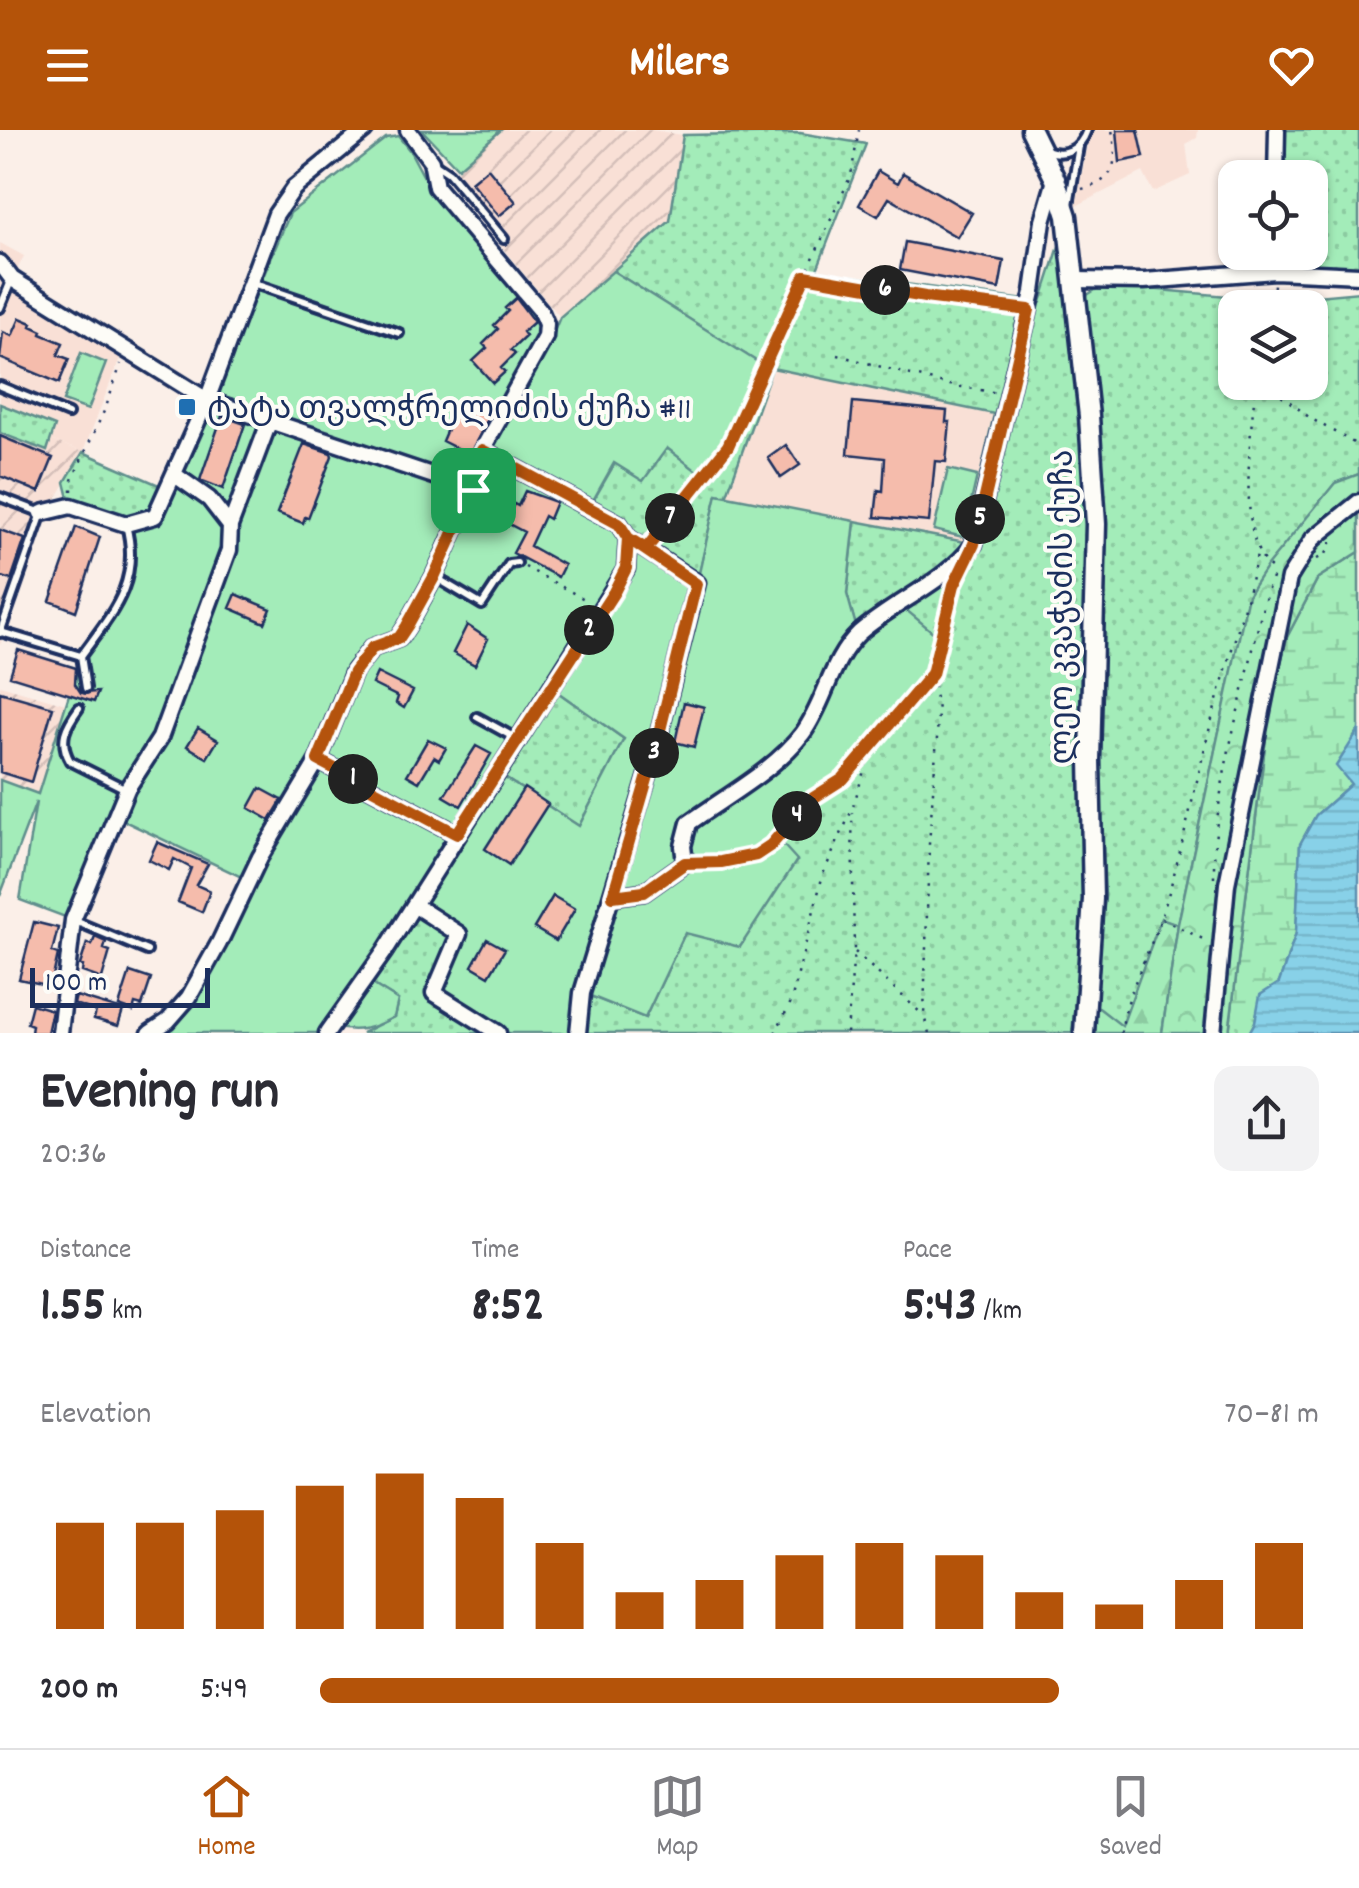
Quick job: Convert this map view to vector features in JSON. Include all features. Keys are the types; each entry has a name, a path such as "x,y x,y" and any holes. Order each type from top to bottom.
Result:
{"main road":[{"name":"ლეო კვაჭაძის ქუჩა","path":"1034,135 1056,180 1067,216 1090,416 1096,524 1090,760 1093,899 1084,1033"}],"street":[{"path":"42,513 71,506 126,524 155,516 206,400 276,214 294,188 366,130"},
{"path":"150,1033 168,1022 220,944 260,857 318,760 354,672 372,648 399,638 434,577 473,490 482,450 545,337 546,324 540,310 436,187 431,160 408,130"},
{"path":"1276,160 1277,130"},
{"path":"613,896 644,892 685,863 683,846 689,823 787,751 804,731 835,664 858,634 967,554 974,544 1029,310 1043,221 1056,180"},
{"path":"0,263 6,274 206,400 473,490"},
{"path":"1074,280 1144,281 1275,271 1359,274"},
{"path":"60,1033 74,920 127,790 160,738 229,550 230,526 270,420"},
{"path":"482,450 619,524 628,538 696,584 652,762 582,993 578,1033"},
{"path":"175,475 209,499 230,526"},
{"path":"1213,1033 1227,884 1288,578 1304,550 1359,502"},
{"path":"327,1033 414,905 603,609 626,568 628,538"},
{"path":"318,760 457,834"},
{"path":"414,905 460,934 434,993 498,1033"}],"lane":[{"path":"1067,216 1079,146 1087,130"},
{"path":"1034,135 1050,152 1062,154 1079,146"},
{"path":"431,160 448,173 504,239"},
{"path":"0,308 6,274"},
{"path":"251,282 399,333"},
{"path":"0,386 68,414"},
{"path":"0,498 42,513 0,633 82,656"},
{"path":"86,688 82,656 123,598 133,552 126,524"},
{"path":"434,577 482,605 509,564 517,563"},
{"path":"0,598 11,602"},
{"path":"79,708 67,723 62,742 70,761 127,790"},
{"path":"477,718 518,740"},
{"path":"74,920 147,951"}],"path":[{"path":"646,549 728,446 850,175 858,130"},
{"path":"1082,189 1101,184 1110,174 1116,152 1112,130"},
{"path":"1273,290 1275,271"},
{"path":"805,276 1029,310"},
{"path":"71,506 72,480 106,406 124,348"},
{"path":"838,355 944,384 1009,394"},
{"path":"1214,882 1214,847 1225,772 1258,619 1276,570 1267,566 1252,528 1249,479 1255,400"},
{"path":"1288,400 1310,418 1359,446"},
{"path":"1312,560 1331,547 1332,522"},
{"path":"1121,1033 1130,997 1161,918 1227,663 1238,638 1258,550"},
{"path":"929,1033 924,1016 938,710 932,674 954,585 967,554"},
{"path":"517,563 603,609"},
{"path":"685,863 721,862 756,855 771,845 810,800 843,779 932,674"},
{"path":"775,1033 792,1002 823,874 852,810 870,748"},
{"path":"847,1033 854,951 852,810"},
{"path":"1161,918 1213,944 1214,929"},
{"path":"854,951 924,1016"}],"shaded area":[{"path":"501,130 652,130 683,135 670,221 560,317 452,187 458,168"},
{"path":"1090,130 1198,130 1197,138 1186,144 1190,175 1153,192 1143,172 1076,206"},
{"path":"0,243 24,256 13,278 124,348 83,452 51,440 54,426 0,404"},
{"path":"772,368 995,414 965,542 726,497"},
{"path":"0,433 46,451 51,440 83,452 45,518 0,645"},
{"path":"0,685 66,704 38,795 0,780"}],"green space":[{"path":"422,130 501,130 458,168"},
{"path":"1280,130 1359,130 1359,268 1328,266 1328,160 1279,160"},
{"path":"800,133 866,144 816,272 1041,302 1062,237 1082,409 1087,509 1079,731 1083,923 1072,1033 578,1033 582,993 645,1018 685,933 797,861 777,839 810,800 843,779 896,713 858,634 847,594 855,521 965,542 994,414 772,368 726,497 717,495 697,583 590,506 615,463 667,448 702,474 763,366 613,271 670,221 683,135"},
{"path":"398,136 433,194 539,312 548,346 560,317 613,271 764,366 728,446 702,475 667,448 643,481 614,463 590,506 697,582 717,494 855,521 847,594 858,633 899,604 940,638 932,674 843,779 810,800 777,838 797,860 740,947 685,933 645,1018 583,993 578,1033 498,1033 434,993 459,934 415,905 366,980 398,1000 394,1017 386,1021 357,1030 332,1027 327,1033 150,1033 168,1021 248,880 116,817 73,920 20,900 36,802 0,896 0,780 38,794 81,656 123,598 133,553 126,524 155,516 290,213 386,138","holes":["552,688 624,739 579,826 497,773"]},
{"path":"1103,285 1218,295 1218,400 1328,400 1328,295 1359,292 1359,474 1335,483 1248,596 1178,924 1161,919 1122,1027 1093,1006 1105,897 1099,767 1106,525 1096,389 1084,297"},
{"path":"81,353 106,363 88,410 63,401"},
{"path":"0,404 55,426 47,451 0,433"},
{"path":"83,452 168,489 155,516 126,524 71,506 65,482"},
{"path":"948,469 977,476 963,537 934,530"},
{"path":"1359,474 1359,552 1318,578 1287,637 1269,713 1229,1033 1162,1033 1178,924 1248,595 1335,483"},
{"path":"1359,552 1359,730 1354,737 1351,784 1316,815 1300,844 1296,933 1279,983 1261,995 1249,1033 1229,1033 1269,713 1287,637 1318,578"},
{"path":"552,688 624,739 579,826 497,773"},
{"path":"414,905 459,934 498,1033 362,1033 394,1017 398,1000 365,980"},
{"path":"1161,918 1178,924 1162,1033 1088,1033 1091,1002 1122,1026"}],"water":[{"path":"1359,730 1359,1033 1249,1033 1260,995 1279,983 1296,933 1300,844 1316,815 1351,784 1336,766"}],"building":[{"path":"1117,130 1138,130 1144,157 1120,162"},
{"path":"488,168 516,202 499,216 471,182"},
{"path":"878,171 898,183 903,173 972,213 957,237 889,198 878,216 859,205"},
{"path":"905,242 1004,261 999,289 900,270"},
{"path":"516,298 534,322 511,350 515,354 501,368 505,372 493,383 473,361 487,348 483,344 498,329 494,325"},
{"path":"20,318 32,323 41,334 63,343 58,355 69,359 59,383 0,358 3,332 12,336"},
{"path":"460,399 490,414 470,455 442,441"},
{"path":"853,402 947,411 946,422 950,422 946,462 935,461 929,522 875,517 878,490 883,491 885,458 848,454"},
{"path":"222,416 245,424 223,489 200,480"},
{"path":"0,436 53,458 39,492 0,476"},
{"path":"304,444 332,456 303,523 277,513"},
{"path":"786,445 800,465 781,478 768,458"},
{"path":"525,491 556,502 549,519 544,516 530,546 564,565 558,577 513,553 524,532 505,522"},
{"path":"76,527 100,537 76,611 50,601"},
{"path":"0,530 25,539 11,580 0,576"},
{"path":"236,594 271,609 265,623 230,608"},
{"path":"467,625 488,639 475,665 453,653"},
{"path":"18,650 76,668 75,684 81,693 98,692 94,702 10,676"},
{"path":"377,673 413,691 404,708 396,703 398,697 372,684"},
{"path":"0,692 53,707 31,782 0,772"},
{"path":"684,702 704,707 694,747 675,742"},
{"path":"198,728 218,740 207,758 187,746"},
{"path":"428,739 446,748 439,760 434,757 419,782 407,775"},
{"path":"476,746 491,754 461,806 444,796"},
{"path":"260,788 282,800 270,820 249,808"},
{"path":"524,788 548,804 509,865 485,849"},
{"path":"157,842 208,864 196,885 210,891 202,912 178,902 191,868 174,859 169,870 149,860"},
{"path":"553,896 575,909 556,941 534,928"},
{"path":"34,922 58,928 52,952 58,954 51,986 19,979"},
{"path":"95,937 106,942 104,949 110,951 102,979 82,972 80,965 87,943 92,945"},
{"path":"487,939 505,949 489,976 472,966"},
{"path":"130,972 151,979 142,1006 135,1004 133,1011 119,1006"},
{"path":"76,996 123,1010 118,1026 94,1019 96,1011 74,1004"},
{"path":"32,1004 52,1010 47,1033 31,1033 32,1025 27,1023"}],"place":[{"name":"ტატა თვალჭრელიძის ქუჩა #11","path":"187,407"}],"route":[{"path":"473,490 407,626 399,638 372,648 354,672 318,760 457,834 614,592 626,568 628,538 696,584 652,762 613,896 644,892 685,863 721,862 756,855 771,845 810,800 843,779 932,674 954,585 974,544 1029,310 805,276 728,446 646,549 628,538 619,524 580,500 482,450 473,490"}]}
